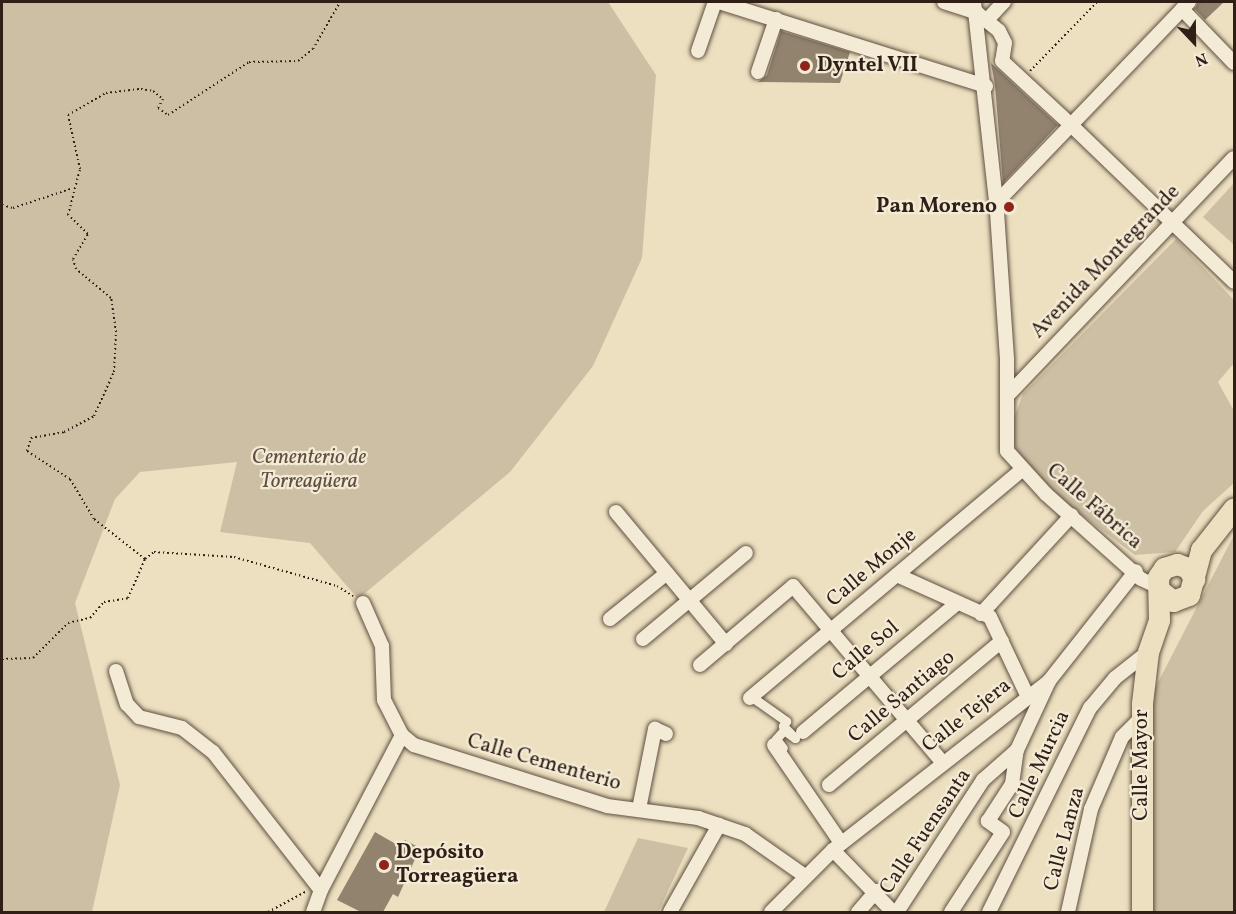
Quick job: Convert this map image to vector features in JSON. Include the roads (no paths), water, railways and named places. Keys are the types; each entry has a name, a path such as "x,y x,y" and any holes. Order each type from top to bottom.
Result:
{"main road":[{"path":"1201,550 1192,592 1181,600 1168,599 1158,589 1158,577 1173,565 1201,550 1234,508"},
{"path":"1173,565 1188,568 1194,579"},
{"name":"Calle Mayor","path":"1142,912 1142,717 1148,652 1159,620 1158,589"},
{"name":"Calle Mayor","path":"1159,620 1181,600"}],"street":[{"path":"698,51 717,2 986,86"},
{"path":"944,2 980,12 1005,44 1002,61 1234,282"},
{"path":"980,12 1004,2"},
{"path":"996,203 1185,5 1234,63"},
{"path":"980,12 996,203 1008,395 1005,441 1021,471"},
{"path":"758,72 776,20"},
{"name":"Avenida Montegrande","path":"1008,395 1234,158"},
{"name":"Calle Fábrica","path":"1021,471 1158,589"},
{"name":"Calle Monje","path":"751,698 1021,471"},
{"path":"616,512 726,644"},
{"path":"981,614 1072,515"},
{"path":"642,639 746,553"},
{"name":"Calle Fábrica","path":"1137,573 1173,565"},
{"path":"610,619 667,573"},
{"name":"Calle Tejera","path":"771,912 837,846 1027,695 1049,681 1137,573"},
{"path":"897,575 956,604 990,617 1027,695"},
{"path":"700,665 793,586 942,762"},
{"path":"313,912 318,888 402,735 384,700 382,646 363,603"},
{"name":"Calle Sol","path":"803,732 956,604"},
{"name":"Calle Santiago","path":"829,785 1002,641"},
{"name":"Calle Murcia","path":"989,912 1090,708 1115,678 1148,652"},
{"path":"116,671 128,704 139,717 182,728 213,752 318,888"},
{"path":"951,912 1003,832 988,821 1012,784 1017,750 1049,681"},
{"path":"751,698 786,721 783,726 795,738 784,730 776,739 784,749 774,745"},
{"name":"Calle Lanza","path":"1068,912 1091,809 1122,737 1142,717"},
{"path":"639,808 655,729 666,734"},
{"name":"Calle Cementerio","path":"402,735 445,757 607,806 639,808 719,825 744,834 805,876"},
{"path":"774,745 837,846 895,912"},
{"name":"Calle Fuensanta","path":"895,912 983,780 1017,750"},
{"path":"670,912 719,825"},
{"path":"858,912 876,891"}],"place":[{"name":"Dyntel VII","path":"805,66"},
{"name":"Pan Moreno","path":"1009,207"},
{"name":"Depósito Torreagüera","path":"384,865"}],"park label":[{"name":"Cementerio de Torreagüera","path":"309,470"}]}
